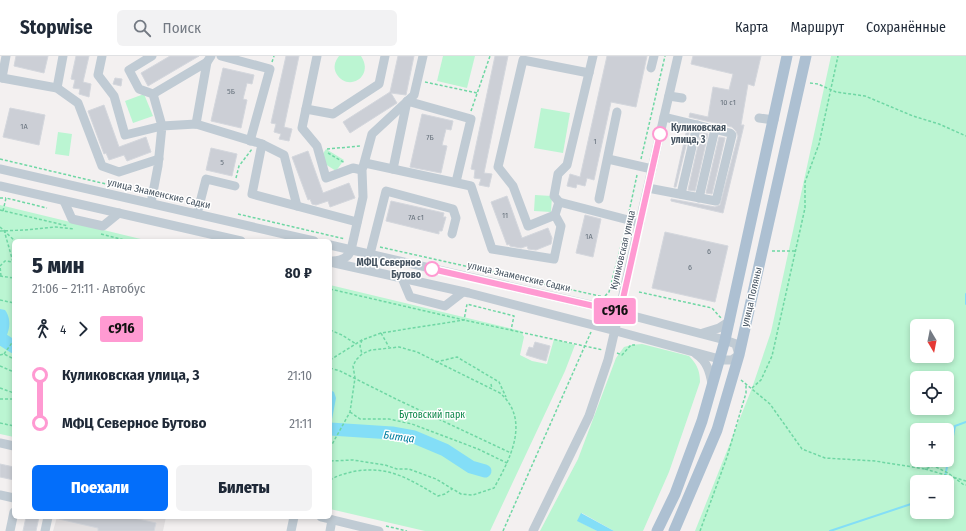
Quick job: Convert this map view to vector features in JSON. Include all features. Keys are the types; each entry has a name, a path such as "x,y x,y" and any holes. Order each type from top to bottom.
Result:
{"main road":[{"name":"улица Поляны","path":"658,531 675,494 700,429 720,359 725,340 726,320 774,120 787,56"},
{"name":"улица Поляны","path":"674,531 717,430 739,355 806,56"}],"street":[{"path":"6,56 1,78 57,88 78,103 102,166 119,172 159,159"},
{"path":"57,88 63,56"},
{"path":"102,56 98,75 114,96 125,135 162,126 196,124 256,142 284,155 297,206"},
{"path":"152,56 129,70 139,89 153,94"},
{"path":"221,56 270,69 256,142 252,194 357,222"},
{"path":"317,56 302,128 317,146 326,178 360,167 393,169 471,186 492,249 554,259 561,226 555,215 559,202"},
{"path":"306,109 333,114 379,84 385,56"},
{"path":"332,261 344,259 349,256 363,198 360,167 370,145 372,134 414,95 423,56"},
{"path":"593,56 567,165 558,174 554,196 559,202 640,223"},
{"path":"651,68 654,56"},
{"name":"Куликовская улица","path":"533,531 589,416 608,360 616,331 678,56"},
{"path":"153,94 209,59"},
{"path":"196,124 209,59"},
{"path":"555,215 528,226 513,186 498,167 523,60 589,73"},
{"path":"151,203 159,159 162,126 153,94"},
{"path":"669,96 682,98"},
{"path":"393,169 407,101"},
{"path":"407,101 470,118 456,182"},
{"path":"599,199 617,112"},
{"path":"648,188 714,201 717,200 732,134 664,117"},
{"path":"759,118 774,120"},
{"path":"681,194 697,125"},
{"path":"699,198 715,129"},
{"path":"608,159 652,169"},
{"name":"улица Знаменские Садки","path":"0,169 305,239"},
{"path":"197,214 206,179 235,186"},
{"path":"0,186 232,239"},
{"path":"371,249 386,191 453,209 456,218 452,234"},
{"path":"64,201 72,219 103,226 119,213"},
{"name":"улица Знаменские Садки","path":"332,245 352,245 371,249 472,278 620,312 725,340"},
{"path":"332,261 463,292 720,359 732,360 739,355 736,344 725,340"},
{"path":"402,278 410,297 445,306 463,292"},
{"path":"700,333 719,328 726,320"},
{"path":"691,351 701,358 708,367 712,387"},
{"path":"0,443 12,446"},
{"path":"0,495 12,498"},
{"path":"10,531 13,519"},
{"path":"45,531 48,519"},
{"path":"290,531 293,519"},
{"path":"328,519 380,531"},
{"path":"330,531 332,520"}],"path":[{"path":"272,60 274,56"},
{"path":"471,110 490,56"},
{"path":"752,388 761,380 772,356 805,208 805,182 819,144 838,56"},
{"path":"417,80 477,93"},
{"path":"808,83 818,84 836,92 865,96 913,116 939,124 966,136"},
{"path":"235,186 239,166 256,142"},
{"path":"360,167 323,150 370,145"},
{"path":"0,159 130,190"},
{"path":"0,198 6,198 47,208"},
{"path":"3,211 6,198"},
{"path":"0,210 80,229"},
{"path":"238,214 330,239"},
{"path":"0,227 13,239"},
{"path":"0,231 56,227 74,229"},
{"path":"4,230 12,258"},
{"path":"100,234 120,239"},
{"path":"332,240 352,245"},
{"path":"371,249 474,268 604,297"},
{"path":"772,251 796,251"},
{"path":"12,262 5,261 0,265 1,276 12,278"},
{"path":"472,278 474,268"},
{"path":"332,289 585,346"},
{"path":"639,292 712,308 726,320"},
{"path":"0,300 12,303"},
{"path":"464,320 467,304 514,316 511,330"},
{"path":"332,359 362,340 381,333 464,320"},
{"path":"332,331 356,344"},
{"path":"381,333 389,348"},
{"path":"362,340 360,346 362,354"},
{"path":"0,355 4,354 12,343"},
{"path":"332,444 350,412 355,378 353,366 362,354 371,350 399,347 417,352 500,393 506,398"},
{"path":"4,354 12,358"},
{"path":"332,461 353,460 397,469 409,469 436,479 461,494 473,495 494,488 507,463 515,442 517,423 513,408 506,398 499,382 457,357 436,362"},
{"path":"0,366 12,371"},
{"path":"332,369 355,378 511,453"},
{"path":"470,378 473,374"},
{"path":"739,379 770,404 802,449 825,458 875,461 926,469 966,481"},
{"path":"491,384 492,389"},
{"path":"700,531 727,456 746,392 746,384"},
{"path":"0,388 12,392"},
{"path":"0,399 12,399"},
{"path":"350,412 360,419 389,419 412,424 478,449 507,463"},
{"path":"0,423 12,426"},
{"path":"926,469 934,466 966,485"},
{"path":"332,478 335,476 350,472 371,469 385,470 413,482 438,496 445,494 452,489"}],"shaded area":[{"path":"56,519 166,519 163,531 53,531"}],"green space":[{"path":"339,56 361,56 365,70 358,80 347,82 341,79 336,73 335,66"},
{"path":"443,56 475,56 467,88 437,81"},
{"path":"831,56 966,56 966,531 695,531 752,388 771,332"},
{"path":"144,94 153,116 133,123 125,101"},
{"path":"541,108 570,113 563,153 534,148"},
{"path":"58,132 72,134 69,156 55,154"},
{"path":"326,149 344,160 336,171 319,160"},
{"path":"535,195 552,196 551,212 534,211"},
{"path":"0,205 141,239 12,239 12,437 0,434"},
{"name":"Бутовский парк","path":"332,285 521,331 524,337 520,355 532,361 547,364 554,339 575,345 565,371 490,531 425,531 332,509"},
{"path":"642,344 689,356 698,368 700,382 669,472 643,531 614,531 582,513 578,521 597,531 540,531 578,459 616,358 624,347"}],"water":[{"path":"0,309 5,310 7,314 9,319 9,328 6,338 0,346"},
{"path":"332,391 334,392 336,398 332,419"},
{"path":"581,513 614,531 597,531 577,521"}],"building":[{"path":"16,56 48,56 44,73 14,66"},
{"path":"76,56 89,56 83,82 91,84 89,97 79,94 80,89 73,88 75,80 71,79"},
{"path":"170,56 199,56 148,86 141,73"},
{"path":"286,56 299,56 284,127 292,129 289,141 279,139 281,134 274,132 276,124 271,123"},
{"path":"398,56 414,56 406,95 391,93 397,103 350,133 343,122 390,92"},
{"path":"495,56 508,56 484,173 492,174 489,187 479,185 481,179 474,178 475,170 471,169"},
{"path":"607,56 647,56 636,107 611,102 594,180 587,178 585,186 577,184 576,188 567,186 570,174 580,177"},
{"path":"693,56 761,56 754,86 748,84 741,125 744,125 723,213 671,201 671,199 715,207 720,205 738,136 732,127 689,117 690,113 708,117 713,87 729,90 733,74 691,64"},
{"path":"223,68 254,75 252,84 247,83 243,99 247,100 241,128 211,121"},
{"path":"115,78 122,79 121,86 113,84"},
{"path":"104,105 119,147 146,137 151,152 127,161 124,155 109,160 106,153 104,154 88,111"},
{"path":"10,108 45,115 39,145 3,137"},
{"path":"422,114 453,121 451,130 446,129 442,145 447,146 441,173 410,167"},
{"path":"687,129 690,129 676,187 674,187"},
{"path":"701,132 708,134 695,191 688,190"},
{"path":"719,137 725,138 712,194 706,193"},
{"path":"211,148 237,154 232,176 206,170"},
{"path":"308,151 323,193 349,183 355,198 330,207 328,201 316,205 312,204 310,199 308,200 292,157"},
{"path":"507,196 522,238 548,228 552,238 551,244 536,250 528,249 527,246 521,248 510,246 509,244 507,245 491,202"},
{"path":"391,201 444,213 443,217 446,217 442,231 439,231 439,234 386,221"},
{"path":"585,215 601,219 593,257 576,253"},
{"path":"665,232 728,246 715,302 652,288"},
{"path":"535,342 550,346 546,361 526,355 529,347 533,348"},
{"path":"0,464 12,467 12,480 0,477"},
{"path":"26,519 39,519 36,531 23,531"},
{"path":"59,519 138,519 156,523 154,531 98,531 98,528"}],"waterway":[{"path":"966,294 966,304"},
{"name":"Битца","path":"0,338 12,346"},
{"path":"945,475 955,426 966,422"},
{"name":"Битца","path":"332,429 392,433 414,437 445,450 471,467 485,471"},
{"path":"830,531 910,504"}],"bus line":[{"name":"с916","path":"432,269 620,312 660,134"}],"place":[{"name":"Куликовская улица, 3","path":"660,134"},
{"name":"МФЦ Северное Бутово","path":"432,269"}]}
